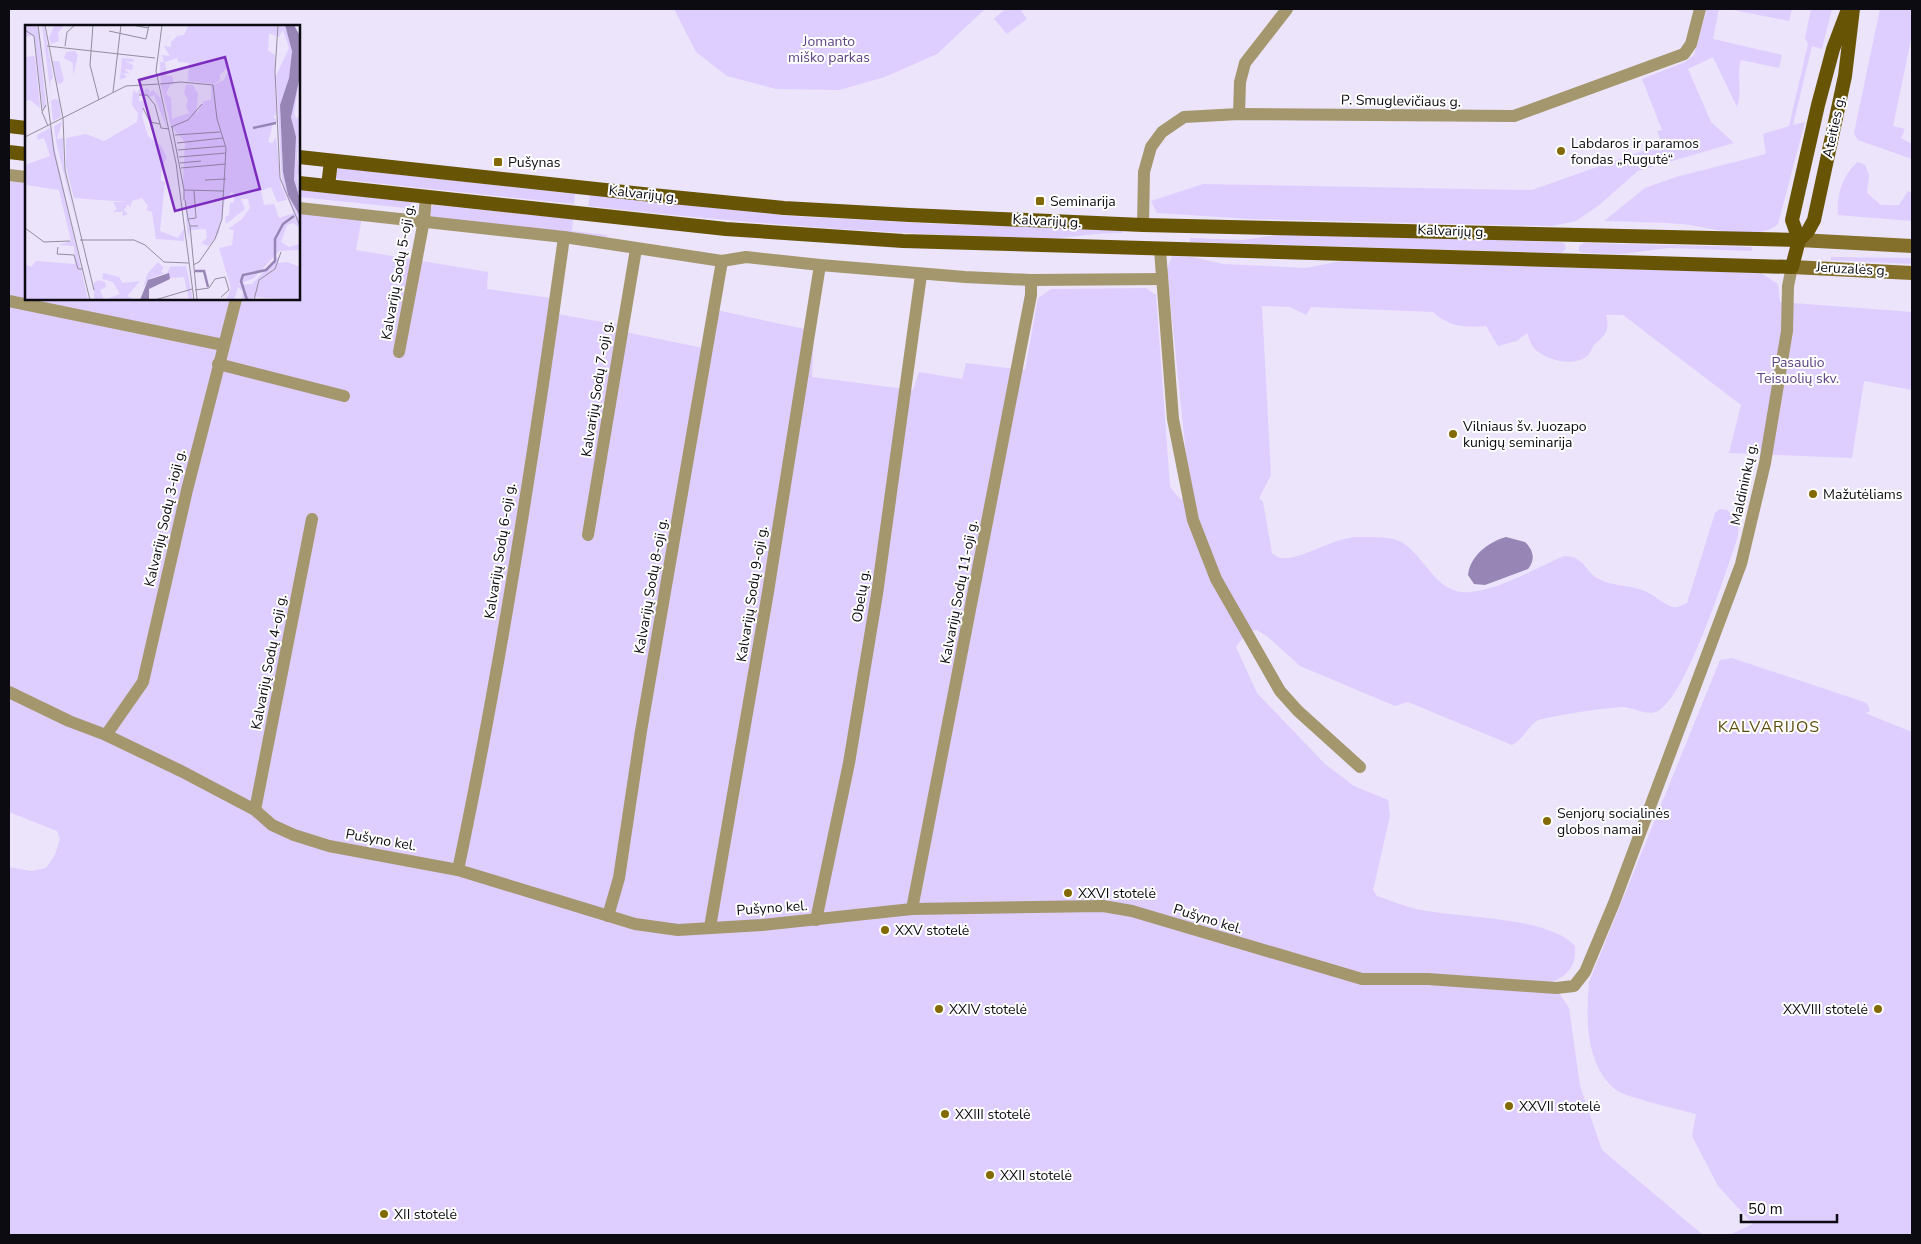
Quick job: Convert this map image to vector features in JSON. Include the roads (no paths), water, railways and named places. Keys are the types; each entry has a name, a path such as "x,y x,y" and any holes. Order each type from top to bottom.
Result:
{"main road":[{"name":"Ateities g.","path":"1799,240 1792,220 1818,105 1833,49 1848,9"},
{"name":"Ateities g.","path":"1792,267 1799,240 1808,231 1814,220 1846,76 1853,9"},
{"path":"9,126 25,128"},
{"path":"9,152 25,154"},
{"name":"Kalvarijų g.","path":"300,157 784,208 1143,225 1799,240"},
{"path":"328,186 331,160"},
{"name":"Kalvarijų g.","path":"300,183 736,230 903,241 1792,267"},
{"path":"1143,225 1143,249"},
{"name":"Jeruzalės g.","path":"1799,240 1912,246"},
{"name":"Jeruzalės g.","path":"1792,267 1912,272"}],"street":[{"path":"1239,114 1240,82 1245,63 1287,9"},
{"name":"P. Smuglevičiaus g.","path":"1143,225 1142,191 1146,158 1151,147 1162,132 1184,117 1239,114 1514,116 1684,54 1691,44 1700,9"},
{"path":"9,175 25,177"},
{"name":"Kalvarijų Sodų 5-oji g.","path":"399,352 424,220 426,197"},
{"path":"300,208 424,220 564,237 722,261 746,257 922,275 1032,280 1161,279"},
{"name":"Kalvarijų Sodų 6-oji g.","path":"458,870 478,776 494,683 564,237"},
{"name":"Kalvarijų Sodų 7-oji g.","path":"588,535 636,249"},
{"path":"1160,250 1173,419 1193,520 1212,570 1280,691 1298,711 1360,767"},
{"name":"Kalvarijų Sodų 8-oji g.","path":"608,916 619,878 641,731 722,261"},
{"name":"Kalvarijų Sodų 9-oji g.","path":"710,927 768,592 820,266"},
{"name":"Maldininkų g.","path":"1574,986 1585,972 1614,903 1741,564 1755,511 1787,331 1788,286 1792,267"},
{"name":"Obelų g.","path":"816,920 849,763 876,604 922,275"},
{"name":"Kalvarijų Sodų 11-oji g.","path":"912,909 1031,295 1032,280"},
{"name":"Kalvarijų Sodų 3-ioji g.","path":"106,735 143,682 186,490 236,300"},
{"path":"9,301 223,345"},
{"path":"218,364 344,396"},
{"name":"Kalvarijų Sodų 4-oji g.","path":"255,810 312,519"},
{"name":"Pušyno kel.","path":"9,692 69,721 106,735 255,810 272,825 294,835 329,846 458,870 634,924 678,930 816,920 912,909 1103,906 1132,911 1362,979 1438,979 1556,988 1574,986"}],"place":[{"name":"Labdaros ir paramos fondas „Rugutė“","path":"1561,151"},
{"name":"Pušynas","path":"498,162"},
{"name":"Seminarija","path":"1040,201"},
{"name":"Vilniaus šv. Juozapo kunigų seminarija","path":"1453,434"},
{"name":"Mažutėliams","path":"1813,494"},
{"name":"Senjorų socialinės globos namai","path":"1547,821"},
{"name":"XXVI stotelė","path":"1068,893"},
{"name":"XXV stotelė","path":"885,930"},
{"name":"XXIV stotelė","path":"939,1009"},
{"name":"XXVIII stotelė","path":"1878,1009"},
{"name":"XXVII stotelė","path":"1509,1106"},
{"name":"XXIII stotelė","path":"945,1114"},
{"name":"XXII stotelė","path":"990,1175"},
{"name":"XII stotelė","path":"384,1214"}],"district":[{"name":"KALVARIJOS","path":"1769,727"}],"park label":[{"name":"Jomanto miško parkas","path":"829,49"},
{"name":"Pasaulio Teisuolių skv.","path":"1798,370"}]}
